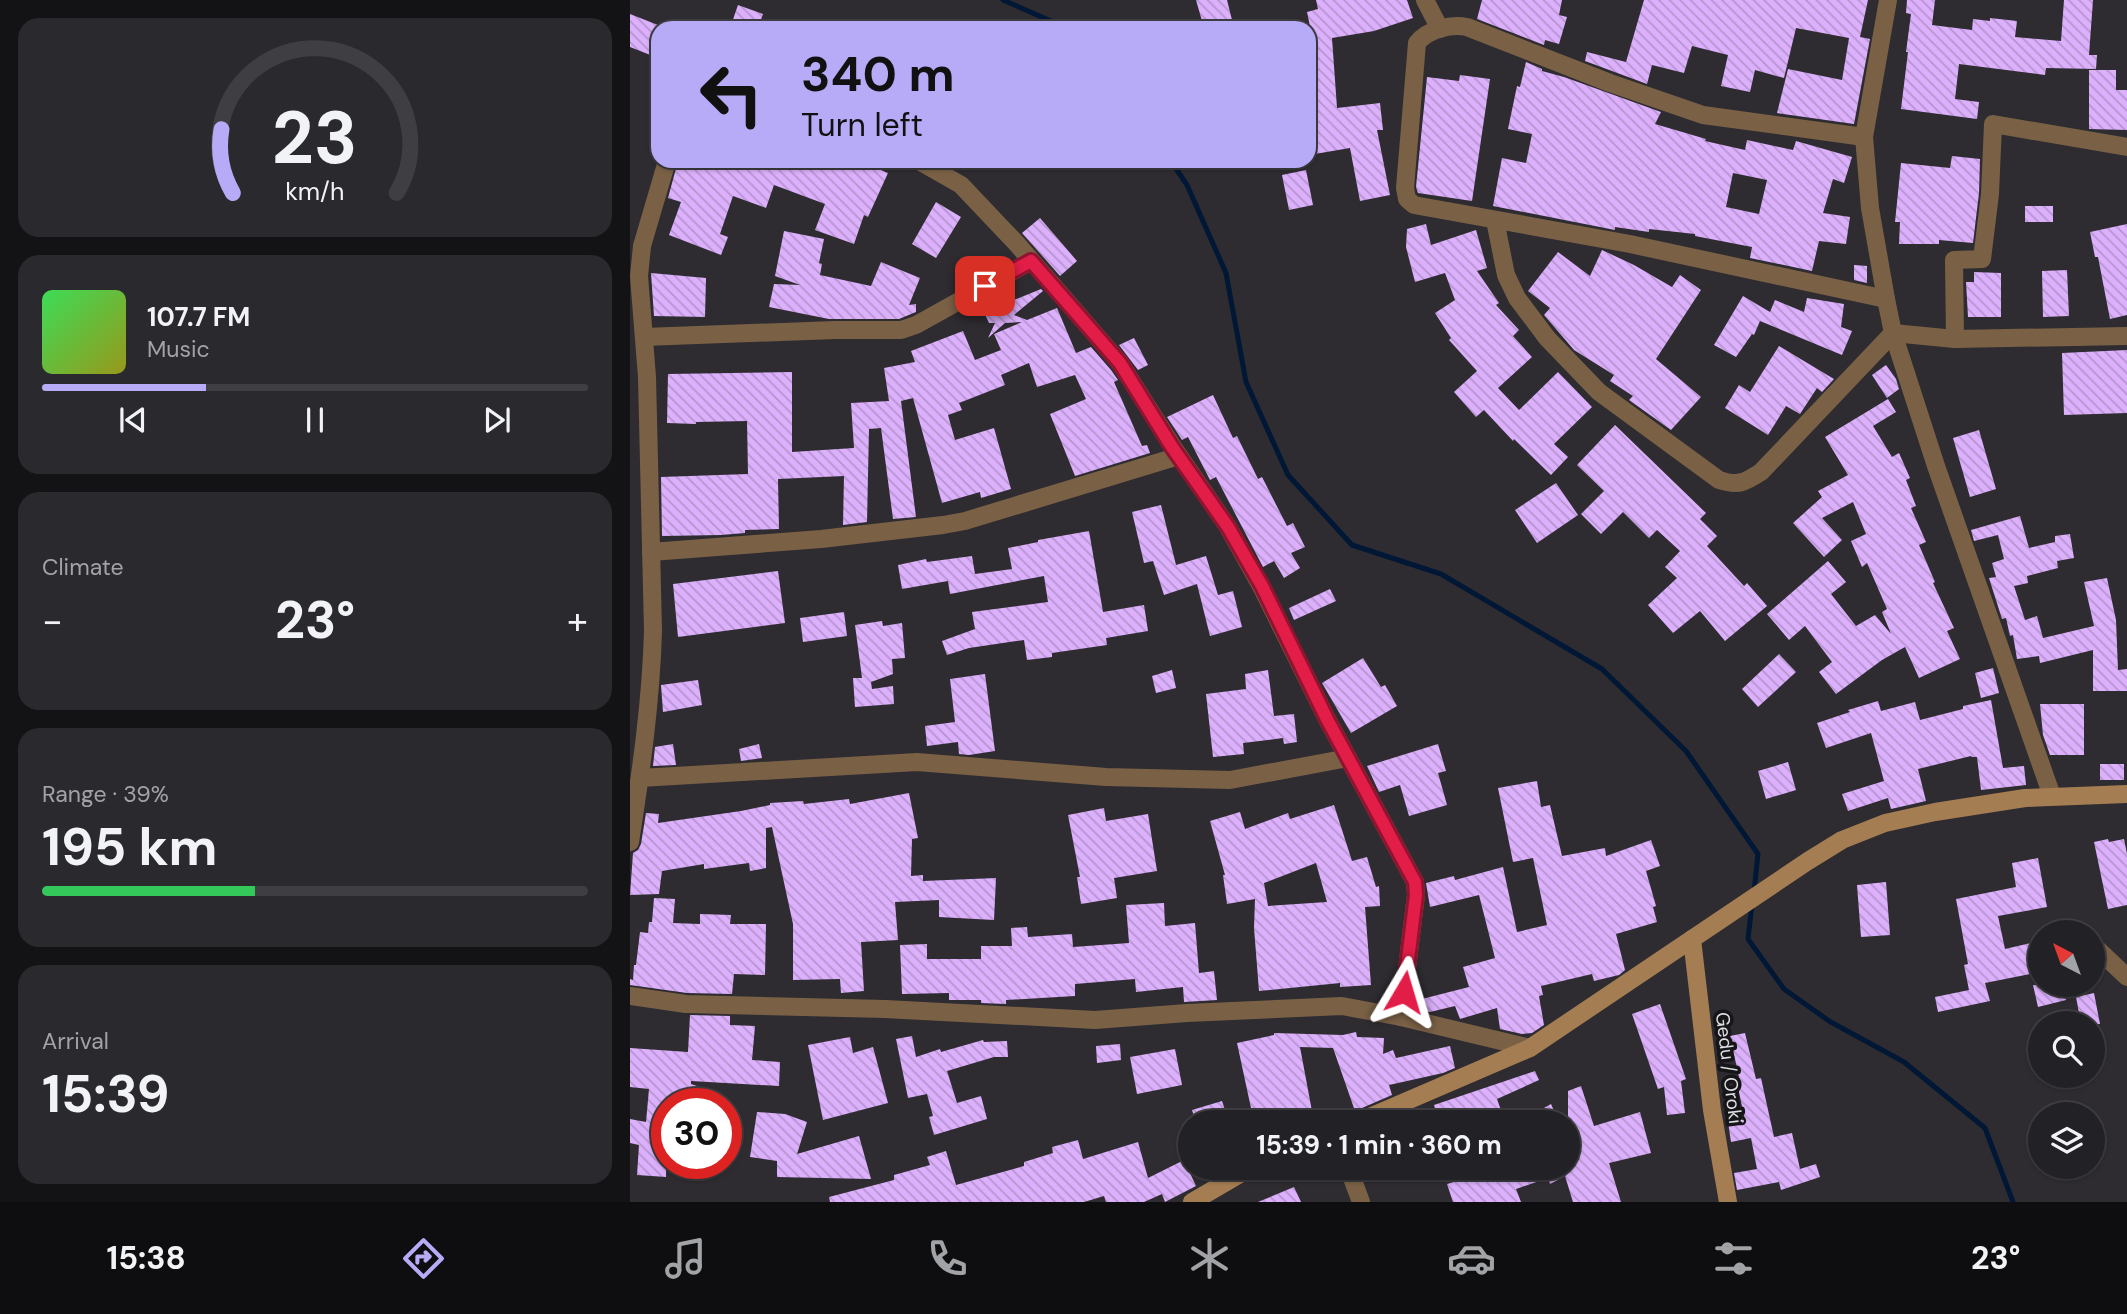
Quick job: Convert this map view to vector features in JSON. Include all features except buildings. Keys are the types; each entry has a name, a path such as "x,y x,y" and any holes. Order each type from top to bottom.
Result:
{"street":[{"path":"1425,0 1440,29"},
{"path":"1888,0 1864,137 1870,208 1893,333 1936,466 2052,796"},
{"path":"1864,137 1703,115 1610,83 1467,27 1455,25 1422,36 1417,43 1405,188 1407,199 1413,205 1643,246 1886,299"},
{"path":"1955,340 1954,260 1982,260 1990,194 1993,124 2127,147"},
{"path":"630,842 640,778 638,716 653,631 647,377 639,276 635,264 665,168"},
{"path":"931,168 961,185 1017,244 1120,363 1228,527 1255,574 1348,758 1415,882 1416,895 1401,1017"},
{"path":"1495,220 1506,275 1517,298 1547,338 1599,392 1718,480 1732,484 1746,482 1761,472 1893,333"},
{"path":"644,337 901,330 916,325 1031,261"},
{"path":"1893,333 1955,340 2127,336"},
{"path":"651,552 821,539 965,521 1179,456"},
{"path":"640,778 917,762 1106,777 1230,780 1348,758"},
{"path":"1386,1110 1530,1048 1842,840 1885,823 1935,812 2025,798 2127,794"},
{"name":"Gedu / Oroki","path":"1692,939 1712,1110 1728,1202"},
{"path":"2105,957 2127,977"},
{"path":"630,996 686,1004 885,1009 1095,1020 1342,1006 1401,1017 1530,1048"},
{"path":"1192,1202 1230,1180"},
{"path":"1353,1180 1361,1202"}],"waterway":[{"path":"1003,0 1051,21"},
{"path":"1176,168 1187,185 1226,273 1246,382 1288,475 1352,545 1441,574 1602,669 1686,751 1758,854 1754,892"},
{"path":"1752,905 1748,939 1784,989 1829,1021 1904,1062 1985,1128 2013,1202"}],"route":[{"path":"985,286 1031,261 1120,363 1172,447 1228,527 1262,586 1327,719 1415,882 1416,895 1404,992"}]}
